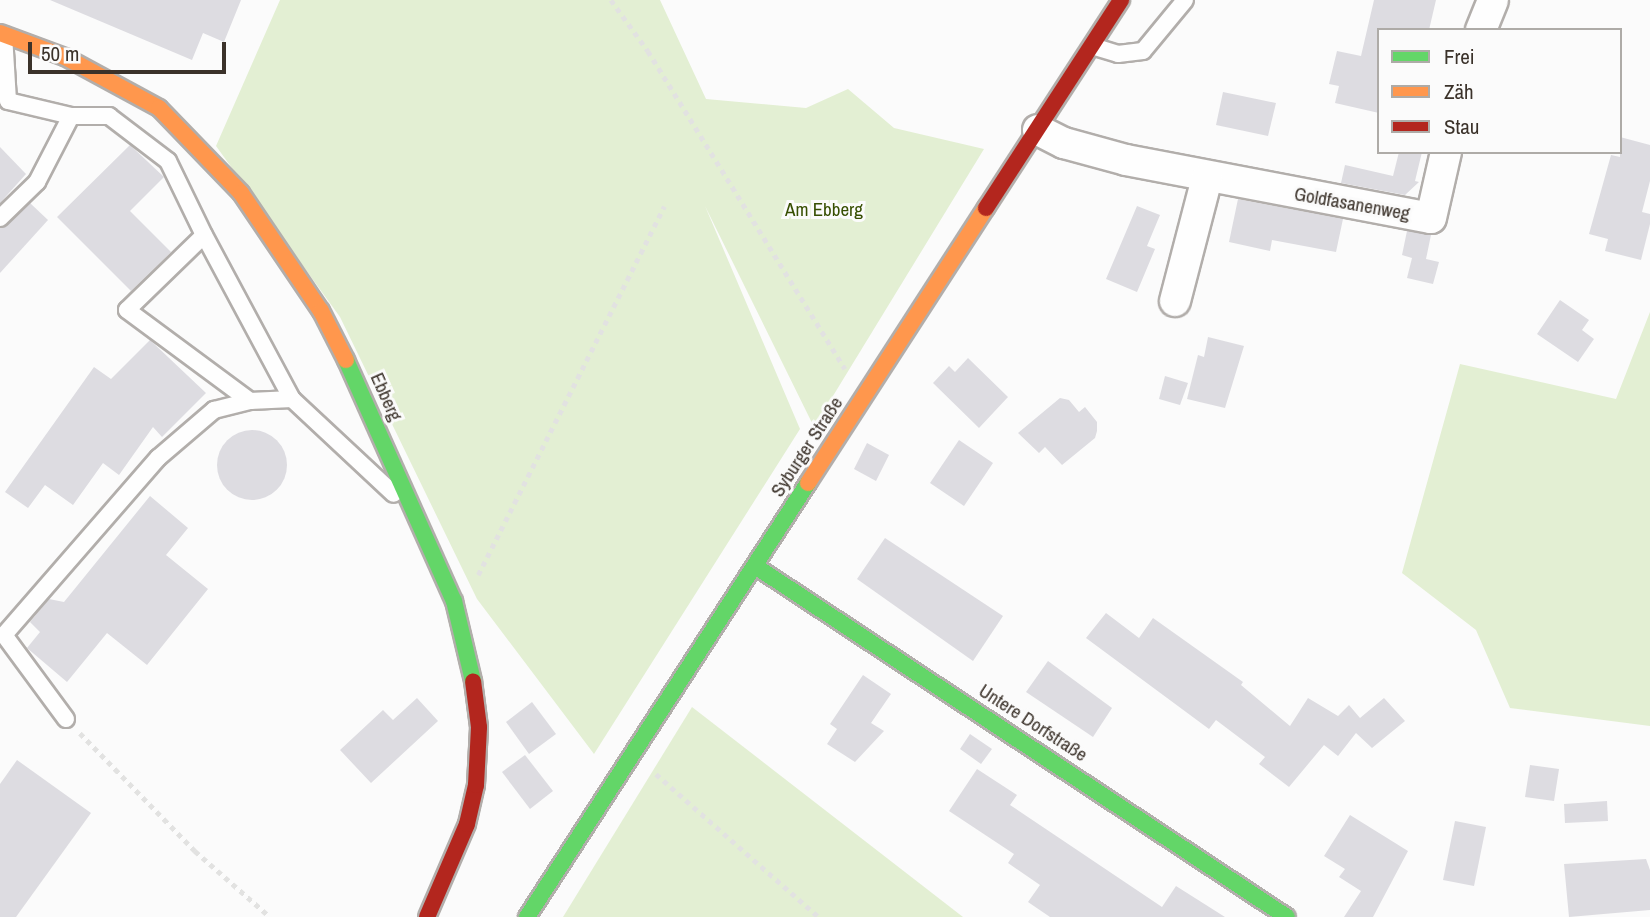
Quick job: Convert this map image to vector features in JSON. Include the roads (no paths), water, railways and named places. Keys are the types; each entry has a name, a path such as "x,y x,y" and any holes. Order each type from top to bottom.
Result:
{"street":[{"name":"Syburger Straße","path":"527,917 1121,0"},
{"path":"1482,28 1493,0"},
{"name":"Ebberg","path":"2,34 99,73 159,108 242,193 321,311 454,601 476,704 475,785 467,824 427,917"},
{"name":"Goldfasanenweg","path":"1038,130 1064,144 1207,178 1431,218 1446,154"},
{"path":"1175,301 1207,178"},
{"name":"Untere Dorfstraße","path":"755,566 1287,917"}],"lane":[{"path":"1092,46 1118,54 1143,51 1185,0"},
{"path":"2,34 8,101 71,116 109,116 168,161 204,235 292,399 414,512"},
{"path":"0,218 37,182 71,116"},
{"path":"204,235 127,310 250,401"},
{"path":"66,719 4,635 158,458 214,410 250,401 292,399"}],"park label":[{"name":"Am Ebberg","path":"824,210"}]}
